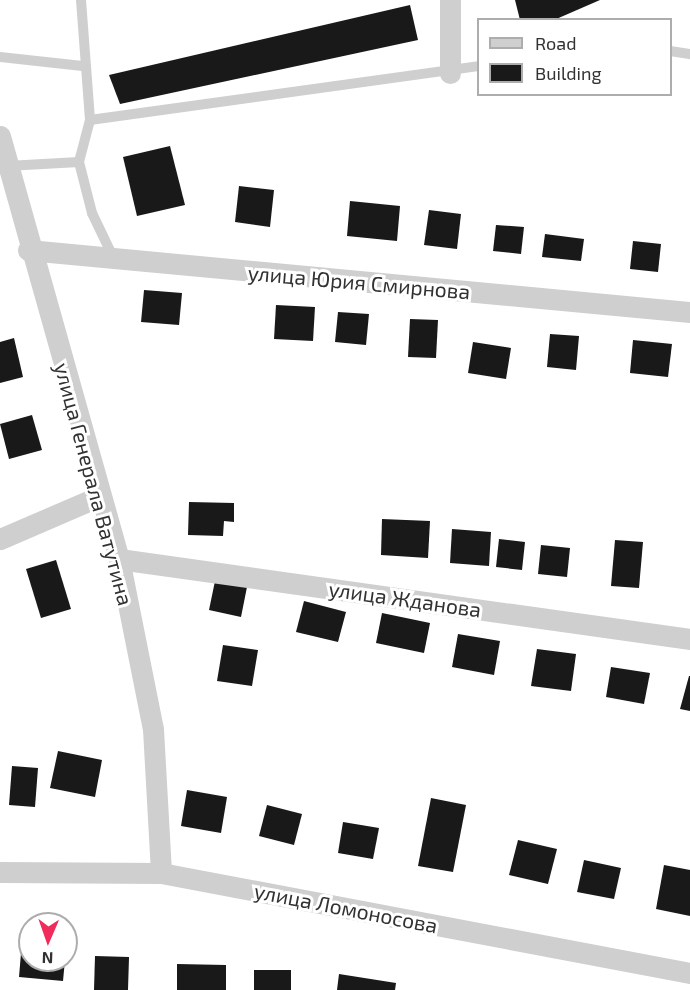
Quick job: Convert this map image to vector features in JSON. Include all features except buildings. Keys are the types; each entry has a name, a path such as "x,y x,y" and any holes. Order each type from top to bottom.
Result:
{"street":[{"path":"450,0 450,73"},
{"name":"улица Генерала Ватутина","path":"0,136 28,250 119,559 153,729 161,873"},
{"name":"улица Юрия Смирнова","path":"28,250 690,312"},
{"path":"0,539 100,496"},
{"name":"улица Жданова","path":"119,559 690,639"},
{"name":"улица Ломоносова","path":"0,872 161,873 690,972"}],"lane":[{"path":"81,0 83,66 90,120 80,162 92,213 114,259"},
{"path":"672,51 690,54"},
{"path":"0,57 83,66"},
{"path":"90,120 450,73 477,66"},
{"path":"8,166 80,162"}]}
